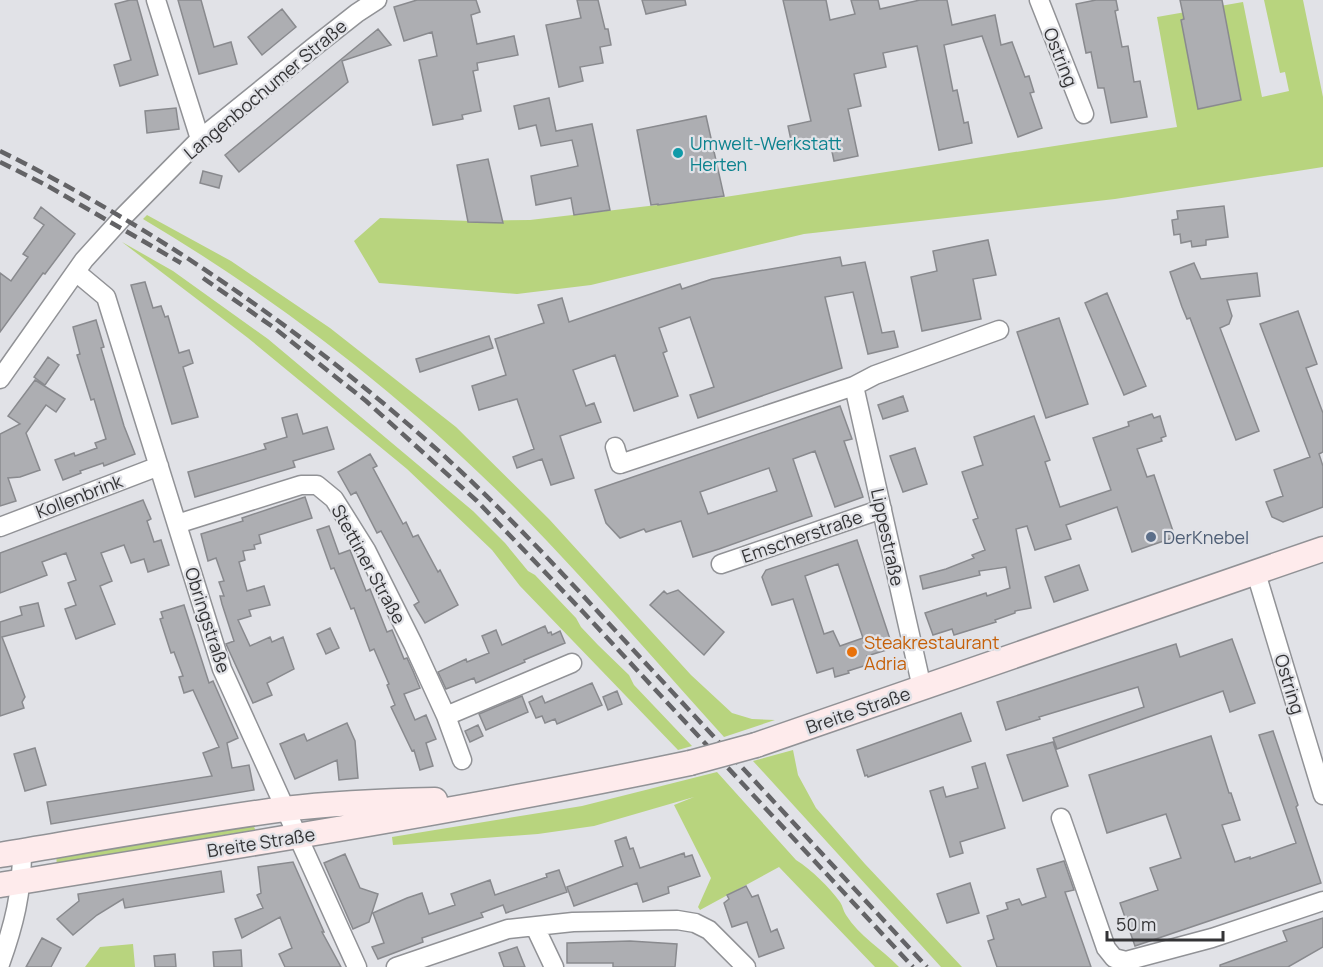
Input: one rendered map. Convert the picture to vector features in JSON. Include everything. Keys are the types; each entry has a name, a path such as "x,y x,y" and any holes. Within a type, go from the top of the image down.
{"street":[{"path":"156,0 200,139"},
{"name":"Langenbochumer Straße","path":"0,379 84,260 116,224 200,139 323,39 377,0"},
{"name":"Ostring","path":"1038,0 1084,114"},
{"name":"Obringstraße","path":"76,272 106,297 222,669 357,967"},
{"path":"615,447 620,464 854,386 875,375 999,330"},
{"name":"Lippestraße","path":"854,386 922,688"},
{"name":"Kollenbrink","path":"0,527 159,466"},
{"name":"Stettiner Straße","path":"177,524 301,485 317,485 334,499 366,550 408,633 446,716 462,760"},
{"name":"Emscherstraße","path":"722,564 882,509"},
{"name":"Breite Straße","path":"11,883 577,787 690,763 756,745 1323,549"},
{"name":"Ostring","path":"1256,573 1323,795"},
{"path":"446,716 572,663"},
{"name":"Breite Straße","path":"11,853 286,809 521,796"},
{"path":"1061,818 1106,948 1114,958 1126,960 1212,938 1323,901"},
{"path":"0,964 12,930 11,853"},
{"path":"396,967 508,929 573,922 677,920 696,923 709,930 746,967"},
{"path":"536,927 554,967"}],"green space":[{"path":"1264,0 1303,0 1323,97 1323,167 1115,199 804,234 591,285 517,294 379,283 354,241 380,218 530,220 725,197 1177,127 1157,17 1243,2 1262,97 1289,91 1285,72 1280,73","holes":["1224,12 1241,100 1198,109 1181,20"]},
{"path":"147,215 231,261 330,328 456,427 549,519 691,675 732,713 752,719 775,720 724,737 570,565 502,495 455,451 407,408 305,326 198,253 143,219"},
{"path":"122,242 173,271 268,339 473,511 505,543 528,571 535,575 576,618 581,627 629,675 634,685 692,746 678,750 520,586 492,550 407,469 248,338"},
{"path":"793,750 798,775 816,808 962,967 941,967 753,761"},
{"path":"717,772 796,860 831,891 851,923 899,967 875,967 779,867 700,910 698,907 711,878 674,805 694,797 594,826 538,834 393,845 392,837 582,806"},
{"path":"251,819 258,837 57,870 56,850"},
{"path":"133,944 135,967 85,967 100,947"}],"building":[{"path":"137,0 158,75 120,86 114,65 131,60 115,4"},
{"path":"178,0 201,0 214,47 231,42 237,64 199,74"},
{"path":"417,0 476,0 480,12 471,15 477,44 514,36 518,55 477,63 478,70 473,71 481,111 462,115 463,119 433,125 419,60 437,56 432,32 404,41 394,7"},
{"path":"577,0 598,0 611,45 600,47 603,63 580,67 583,81 559,87 546,25 581,18"},
{"path":"642,0 685,0 686,5 646,14"},
{"path":"783,0 826,0 830,20 855,14 851,0 878,0 880,9 920,0 947,0 952,25 995,15 1001,45 1012,42 1025,77 1029,76 1034,92 1030,93 1042,128 1018,137 982,36 944,45 953,91 957,90 964,123 968,122 972,143 939,150 917,46 883,53 886,67 854,74 861,106 848,109 858,156 834,161 830,142 816,145 815,141 792,145 788,126 811,121"},
{"path":"1096,0 1116,0 1118,10 1115,11 1122,47 1128,46 1134,82 1140,81 1147,117 1111,123 1104,88 1098,88 1091,52 1086,53 1076,4"},
{"path":"1180,0 1222,0 1241,100 1198,109 1181,20 1184,19"},
{"path":"282,9 296,27 262,55 248,37"},
{"path":"378,29 391,45 342,61 348,82 239,172 225,155"},
{"path":"549,98 556,131 592,124 610,210 574,215 571,198 536,205 531,176 578,166 572,140 541,146 536,125 519,129 514,106"},
{"path":"176,108 179,129 147,133 145,111"},
{"name":"Umwelt-Werkstatt Herten","path":"706,116 724,196 651,205 637,130"},
{"path":"488,159 503,223 468,222 457,165"},
{"path":"203,171 222,176 219,188 200,183"},
{"path":"1224,206 1228,237 1206,240 1206,245 1192,247 1191,241 1181,243 1180,234 1174,235 1172,220 1178,219 1177,211"},
{"path":"41,207 75,234 0,332 0,273 11,281 28,257 23,254 44,225 34,218"},
{"path":"988,240 996,275 973,279 981,319 922,331 911,277 937,271 933,251"},
{"path":"840,257 842,266 865,262 882,333 894,331 898,347 868,354 853,292 825,297 842,368 698,418 690,395 714,387 690,317 659,328 667,351 663,353 678,396 634,411 615,355 573,370 586,406 594,403 601,422 560,436 574,478 551,485 542,459 517,468 513,457 534,449 517,399 479,410 472,386 506,375 495,339 544,323 538,305 562,298 569,322 680,284 682,289 712,279"},
{"path":"1194,263 1201,279 1257,273 1260,296 1227,300 1232,316 1229,324 1220,328 1259,431 1236,440 1170,272"},
{"path":"145,282 153,308 161,306 165,317 168,316 179,353 189,350 193,363 183,367 198,417 172,424 131,285"},
{"path":"1107,293 1146,386 1124,395 1085,303"},
{"path":"1298,311 1317,364 1306,368 1323,413 1323,452 1319,454 1323,466 1323,507 1283,522 1272,517 1266,502 1283,496 1274,470 1310,457 1260,324"},
{"path":"1059,318 1088,404 1046,418 1017,332"},
{"path":"96,320 104,347 101,348 124,426 135,454 104,466 103,463 80,471 81,473 63,480 55,460 97,448 95,443 106,439 77,355 80,354 73,327"},
{"path":"489,336 493,348 420,372 416,359"},
{"path":"48,357 59,365 45,385 34,377"},
{"path":"35,380 65,399 56,412 46,405 26,433 40,470 20,477 8,478 16,501 0,506 0,434 20,424 8,416"},
{"path":"903,396 908,411 883,419 878,405"},
{"path":"840,406 852,439 844,441 863,497 835,507 815,451 793,459 812,516 693,557 681,521 646,532 644,529 620,538 606,523 595,490","holes":["769,468 777,491 708,514 700,492"]},
{"path":"297,414 303,434 327,427 334,449 293,461 295,467 195,497 188,472 266,449 264,444 287,437 282,418"},
{"path":"1152,414 1154,418 1160,416 1166,436 1161,438 1162,441 1137,449 1147,477 1154,475 1175,537 1132,552 1117,507 1066,525 1071,539 1035,550 1027,526 1016,529 1031,608 1015,611 1015,613 995,620 996,622 954,635 952,629 933,635 925,613 986,593 987,596 1010,588 1006,567 979,571 980,575 923,589 920,576 974,558 972,555 985,550 973,520 978,518 962,472 983,465 974,437 1034,416 1050,460 1045,462 1060,507 1111,490 1093,438 1129,426 1128,422"},
{"path":"915,448 927,484 903,492 890,456"},
{"path":"370,454 377,466 373,468 403,524 406,522 413,537 418,535 458,605 425,623 414,605 419,602 381,531 377,533 356,492 351,495 338,472"},
{"path":"305,497 312,518 259,535 261,543 254,545 255,549 243,551 245,560 239,562 247,591 264,586 270,605 249,610 251,616 238,620 250,646 270,637 272,642 283,637 294,669 267,683 272,695 253,703 226,644 234,641 220,596 224,596 219,582 224,581 216,558 208,561 201,534 243,521 242,518"},
{"path":"143,500 151,519 147,521 154,542 161,540 169,565 148,572 144,559 131,563 124,545 101,553 112,581 100,586 115,624 76,639 65,609 76,605 68,583 76,580 66,553 42,562 47,575 0,593 0,553"},
{"path":"329,526 339,554 350,550 366,591 370,589 387,632 392,630 404,659 407,658 413,671 420,688 404,694 415,720 426,715 436,739 426,743 433,766 420,770 414,750 412,751 391,707 395,705 387,685 389,684 374,649 370,651 354,608 351,609 334,568 331,569 317,530"},
{"path":"857,540 893,648 867,656 870,664 848,671 849,673 835,677 833,668 817,673 793,599 772,605 762,577 766,570","holes":["838,564 863,638 840,646 833,631 824,634 805,576"]},
{"path":"1079,565 1088,590 1054,602 1045,577"},
{"path":"678,590 724,632 704,655 650,605 664,591 667,594"},
{"path":"38,603 44,626 2,637 25,697 22,702 24,708 0,716 0,622 22,615 20,607"},
{"path":"184,605 209,683 213,681 238,738 227,743 232,768 249,765 254,790 51,824 47,802 212,776 203,753 219,747 193,690 184,693 179,677 183,676 174,652 171,653 160,619 163,618 161,612"},
{"path":"545,626 548,633 551,632 552,635 560,631 565,643 476,683 474,678 446,689 438,672 466,659 467,662 489,653 482,636 496,630 502,645"},
{"path":"330,628 339,648 326,654 317,634"},
{"path":"1232,639 1255,703 1230,712 1223,691 1057,749 1053,738 1144,707 1138,687 1039,717 1040,719 1006,730 997,702 1176,644 1180,657"},
{"path":"592,683 602,705 557,724 555,719 545,723 542,716 536,718 529,702 542,696 545,703"},
{"path":"617,691 622,704 608,710 603,697"},
{"path":"522,696 528,712 486,730 479,714"},
{"path":"961,713 971,741 868,777 865,776 857,750"},
{"path":"347,723 355,741 358,778 339,780 337,760 295,779 280,744 304,734 307,741"},
{"path":"478,725 483,736 470,742 465,731"},
{"path":"1273,731 1321,883 1135,946 1120,903 1158,890 1150,868 1181,858 1166,814 1107,833 1089,775 1211,736 1240,820 1222,825 1235,862 1250,857 1250,859 1296,843 1259,735"},
{"path":"1053,742 1068,786 1023,801 1007,755"},
{"path":"35,748 46,785 25,791 14,754"},
{"path":"985,763 1005,828 960,842 963,853 950,857 930,791 943,787 946,797 978,788 972,767"},
{"path":"626,837 630,849 633,848 640,868 684,853 685,857 692,855 700,876 668,887 669,893 643,902 637,883 574,906 567,887 623,866 615,841"},
{"path":"345,854 360,888 378,894 369,922 353,929 324,863"},
{"path":"1064,861 1074,890 1065,892 1091,967 997,967 988,941 994,939 987,916 1008,909 1006,903 1019,899 1022,905 1046,897 1037,869"},
{"path":"293,862 324,932 322,932 341,967 285,967 279,954 292,948 280,917 242,938 235,919 263,908 257,895 261,893 258,867"},
{"path":"559,870 567,892 506,913 503,905 481,913 483,917 422,938 423,942 378,959 372,947 384,943 373,913 407,898 422,893 429,914 455,905 451,894 490,880 495,895 547,877 546,874"},
{"path":"221,871 224,892 125,908 123,899 97,915 73,935 57,919 79,901 78,894"},
{"path":"970,883 979,913 947,923 937,894"},
{"path":"746,886 752,897 758,895 771,932 777,929 784,948 759,957 747,922 732,927 724,903 729,899 727,895"},
{"path":"1323,918 1323,947 1288,967 1220,967 1220,965 1287,941 1283,931"},
{"path":"42,938 61,948 51,967 26,967"},
{"path":"630,941 677,944 675,967 613,967 613,963 567,963 567,943"},
{"path":"517,947 525,967 504,967 499,953"},
{"path":"241,950 242,967 214,967 213,952"},
{"path":"175,954 176,967 155,967 154,956"}],"railway":[{"path":"0,151 118,215 231,288 286,326 339,367 442,454 549,559 927,967"},
{"path":"0,162 46,185 181,263"},
{"path":"203,278 273,327 366,401 477,501 913,967"}],"place":[{"name":"Umwelt-Werkstatt Herten","path":"678,153"},
{"name":"DerKnebel","path":"1151,537"},
{"name":"Steakrestaurant Adria","path":"852,652"}]}
